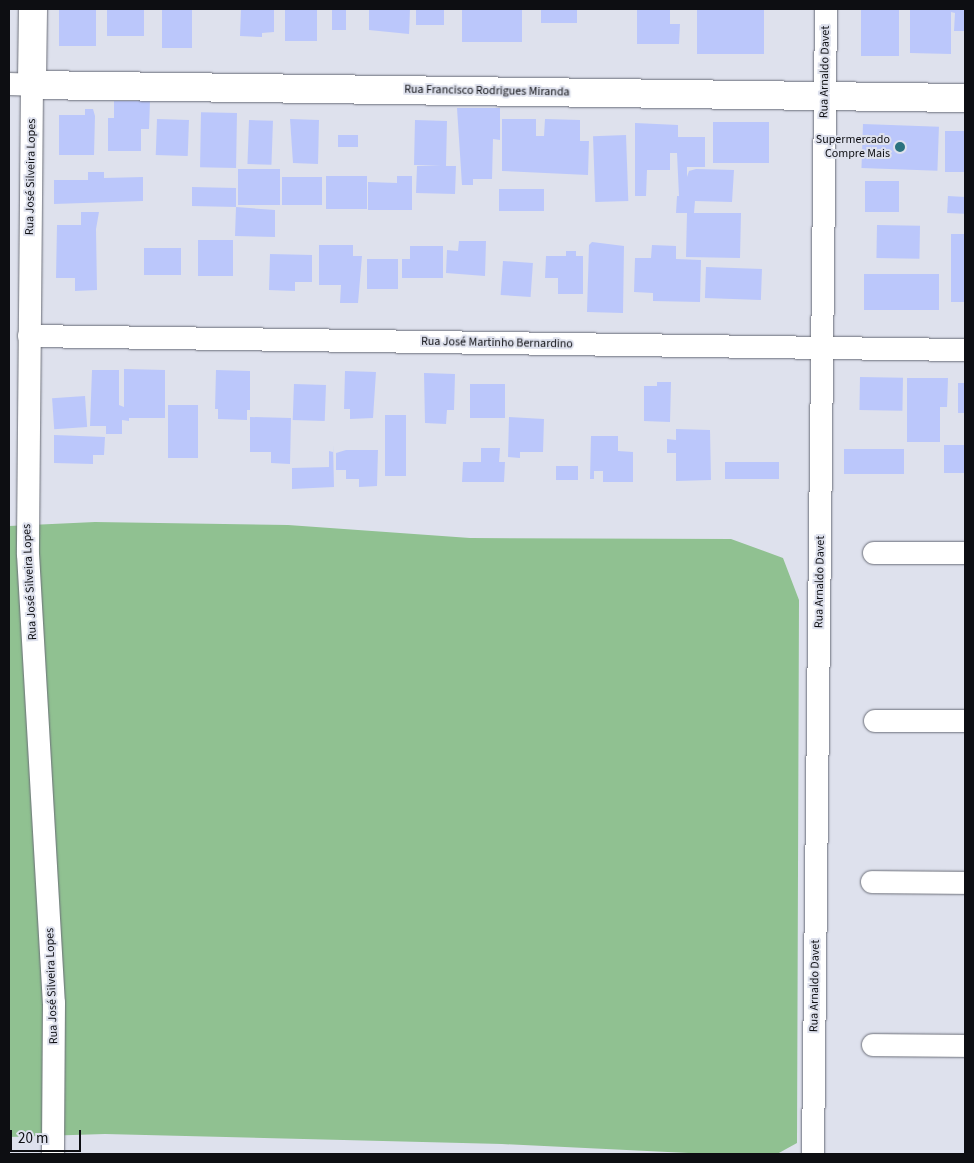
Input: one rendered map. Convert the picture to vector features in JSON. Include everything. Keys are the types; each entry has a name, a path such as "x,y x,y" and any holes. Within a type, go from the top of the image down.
{"street":[{"name":"Rua José Silveira Lopes","path":"33,9 20,84 29,336 28,554 54,1003 53,1154"},
{"name":"Rua Arnaldo Davet","path":"813,1154 826,9"},
{"name":"Rua Francisco Rodrigues Miranda","path":"20,84 965,98"},
{"name":"Rua José Martinho Bernardino","path":"29,336 965,350"},
{"path":"874,553 965,553"},
{"path":"875,721 965,722"},
{"path":"872,882 965,883"},
{"path":"873,1045 965,1046"}],"green space":[{"path":"95,522 288,525 470,538 731,539 783,558 799,600 797,1143 777,1154 709,1154 502,1144 105,1134 9,1137 9,526"}],"building":[{"path":"59,9 96,9 96,46 59,46"},
{"path":"107,9 144,9 144,36 107,36"},
{"path":"162,9 192,9 192,48 162,48"},
{"path":"241,9 274,9 274,32 262,33 262,37 240,36"},
{"path":"285,9 317,9 317,41 285,41"},
{"path":"332,9 346,9 346,30 332,30"},
{"path":"369,9 410,9 409,34 369,30"},
{"path":"416,9 444,9 444,25 416,25"},
{"path":"462,9 522,9 522,42 462,42"},
{"path":"541,9 577,9 577,23 541,23"},
{"path":"637,9 670,9 670,24 680,24 679,44 637,44"},
{"path":"697,9 764,9 764,54 697,54"},
{"path":"861,9 899,9 899,56 861,56"},
{"path":"910,9 965,9 965,31 954,31 955,13 951,12 951,54 910,53"},
{"path":"114,101 150,101 149,129 141,129 141,151 108,151 108,118 114,118"},
{"path":"457,108 500,108 500,140 493,139 492,179 473,179 473,185 462,185"},
{"path":"85,109 93,109 95,116 94,155 59,155 59,115 85,115"},
{"path":"201,112 237,113 236,168 200,167"},
{"path":"157,119 189,120 188,156 156,155"},
{"path":"290,119 319,120 318,164 293,163"},
{"path":"502,119 536,119 536,136 544,136 545,119 580,120 580,141 589,141 588,175 502,171"},
{"path":"249,120 273,121 271,165 247,164"},
{"path":"415,120 447,121 446,166 456,166 455,194 416,193 417,166 441,165 414,165"},
{"path":"713,122 769,122 769,163 713,163"},
{"path":"635,123 678,125 678,137 705,137 705,167 687,167 687,177 689,171 696,169 734,170 732,202 695,201 694,213 741,213 740,258 686,257 687,213 676,213 677,196 679,196 677,153 670,153 670,170 647,170 646,196 635,196"},
{"name":"Supermercado Compre Mais","path":"863,124 939,127 937,171 861,168"},
{"path":"945,131 965,131 965,172 945,172"},
{"path":"338,135 358,135 358,147 338,147"},
{"path":"626,135 628,201 595,202 593,136"},
{"path":"238,169 280,169 280,205 238,205"},
{"path":"88,172 104,172 104,178 143,177 143,201 54,204 54,180 88,180"},
{"path":"326,176 367,176 367,209 326,209"},
{"path":"397,176 412,176 412,210 368,210 368,182 397,183"},
{"path":"282,177 322,177 322,205 282,205"},
{"path":"865,181 899,181 899,212 865,212"},
{"path":"192,187 236,188 236,207 192,206"},
{"path":"499,189 544,189 544,211 499,211"},
{"path":"948,196 965,197 964,214 947,213"},
{"path":"236,207 275,210 275,237 235,236"},
{"path":"81,212 99,212 96,229 97,290 75,291 75,278 56,278 57,225 81,225"},
{"path":"877,225 920,226 919,259 876,258"},
{"path":"951,234 965,234 965,302 951,302"},
{"path":"198,240 233,240 233,276 198,276"},
{"path":"459,241 486,241 485,276 446,273 447,250 458,251"},
{"path":"592,242 624,246 623,313 587,312 589,245"},
{"path":"319,245 353,245 353,256 362,256 358,303 340,303 341,285 319,285"},
{"path":"652,245 676,246 676,259 701,260 700,302 653,301 653,293 634,292 635,258 651,258"},
{"path":"410,246 443,246 443,278 402,278 402,259 410,259"},
{"path":"144,248 181,248 181,275 144,275"},
{"path":"566,251 576,251 576,256 583,256 583,294 558,294 558,278 545,278 546,256 566,256"},
{"path":"270,254 312,255 312,282 295,282 295,291 269,290"},
{"path":"367,259 398,259 398,289 367,289"},
{"path":"503,261 533,263 531,297 501,295"},
{"path":"706,267 762,269 761,300 705,298"},
{"path":"864,274 939,274 939,310 864,310"},
{"path":"124,369 165,370 165,418 129,418 129,421 122,420 122,434 106,434 106,426 90,426 92,370 119,370 119,405 124,407"},
{"path":"216,370 250,371 250,410 247,410 247,420 218,419 218,409 215,409"},
{"path":"345,371 376,372 373,418 350,419 350,409 344,409"},
{"path":"424,373 455,374 454,410 447,410 446,424 425,423"},
{"path":"860,377 903,378 902,411 859,410"},
{"path":"907,378 948,378 947,407 940,407 940,442 907,442"},
{"path":"657,382 671,382 670,422 644,421 644,386 657,386"},
{"path":"958,383 965,383 965,413 958,413"},
{"path":"294,384 326,385 325,421 293,420"},
{"path":"470,384 505,384 505,418 470,418"},
{"path":"85,396 87,427 54,429 52,398"},
{"path":"168,405 198,405 198,458 168,458"},
{"path":"385,415 406,415 406,476 385,476"},
{"path":"250,417 291,418 290,464 271,463 271,452 250,452"},
{"path":"509,417 544,419 543,452 520,452 520,458 508,457"},
{"path":"676,429 710,430 711,480 676,481 676,453 667,453 667,439 676,440"},
{"path":"54,435 105,437 104,455 93,455 93,464 54,463"},
{"path":"591,436 618,436 618,451 633,452 633,482 603,482 603,471 594,471 594,479 590,479"},
{"path":"333,444 334,487 292,489 292,468 329,467 329,451 333,452"},
{"path":"944,445 965,445 965,473 944,473"},
{"path":"481,448 500,448 499,462 505,462 504,482 462,482 463,462 481,462"},
{"path":"844,449 904,449 904,474 844,474"},
{"path":"346,450 378,450 377,486 359,487 359,479 346,479 346,470 336,470 336,453"},
{"path":"725,462 779,462 779,479 725,479"},
{"path":"556,466 578,466 578,480 556,480"}],"place":[{"name":"Supermercado Compre Mais","path":"900,147"}]}
